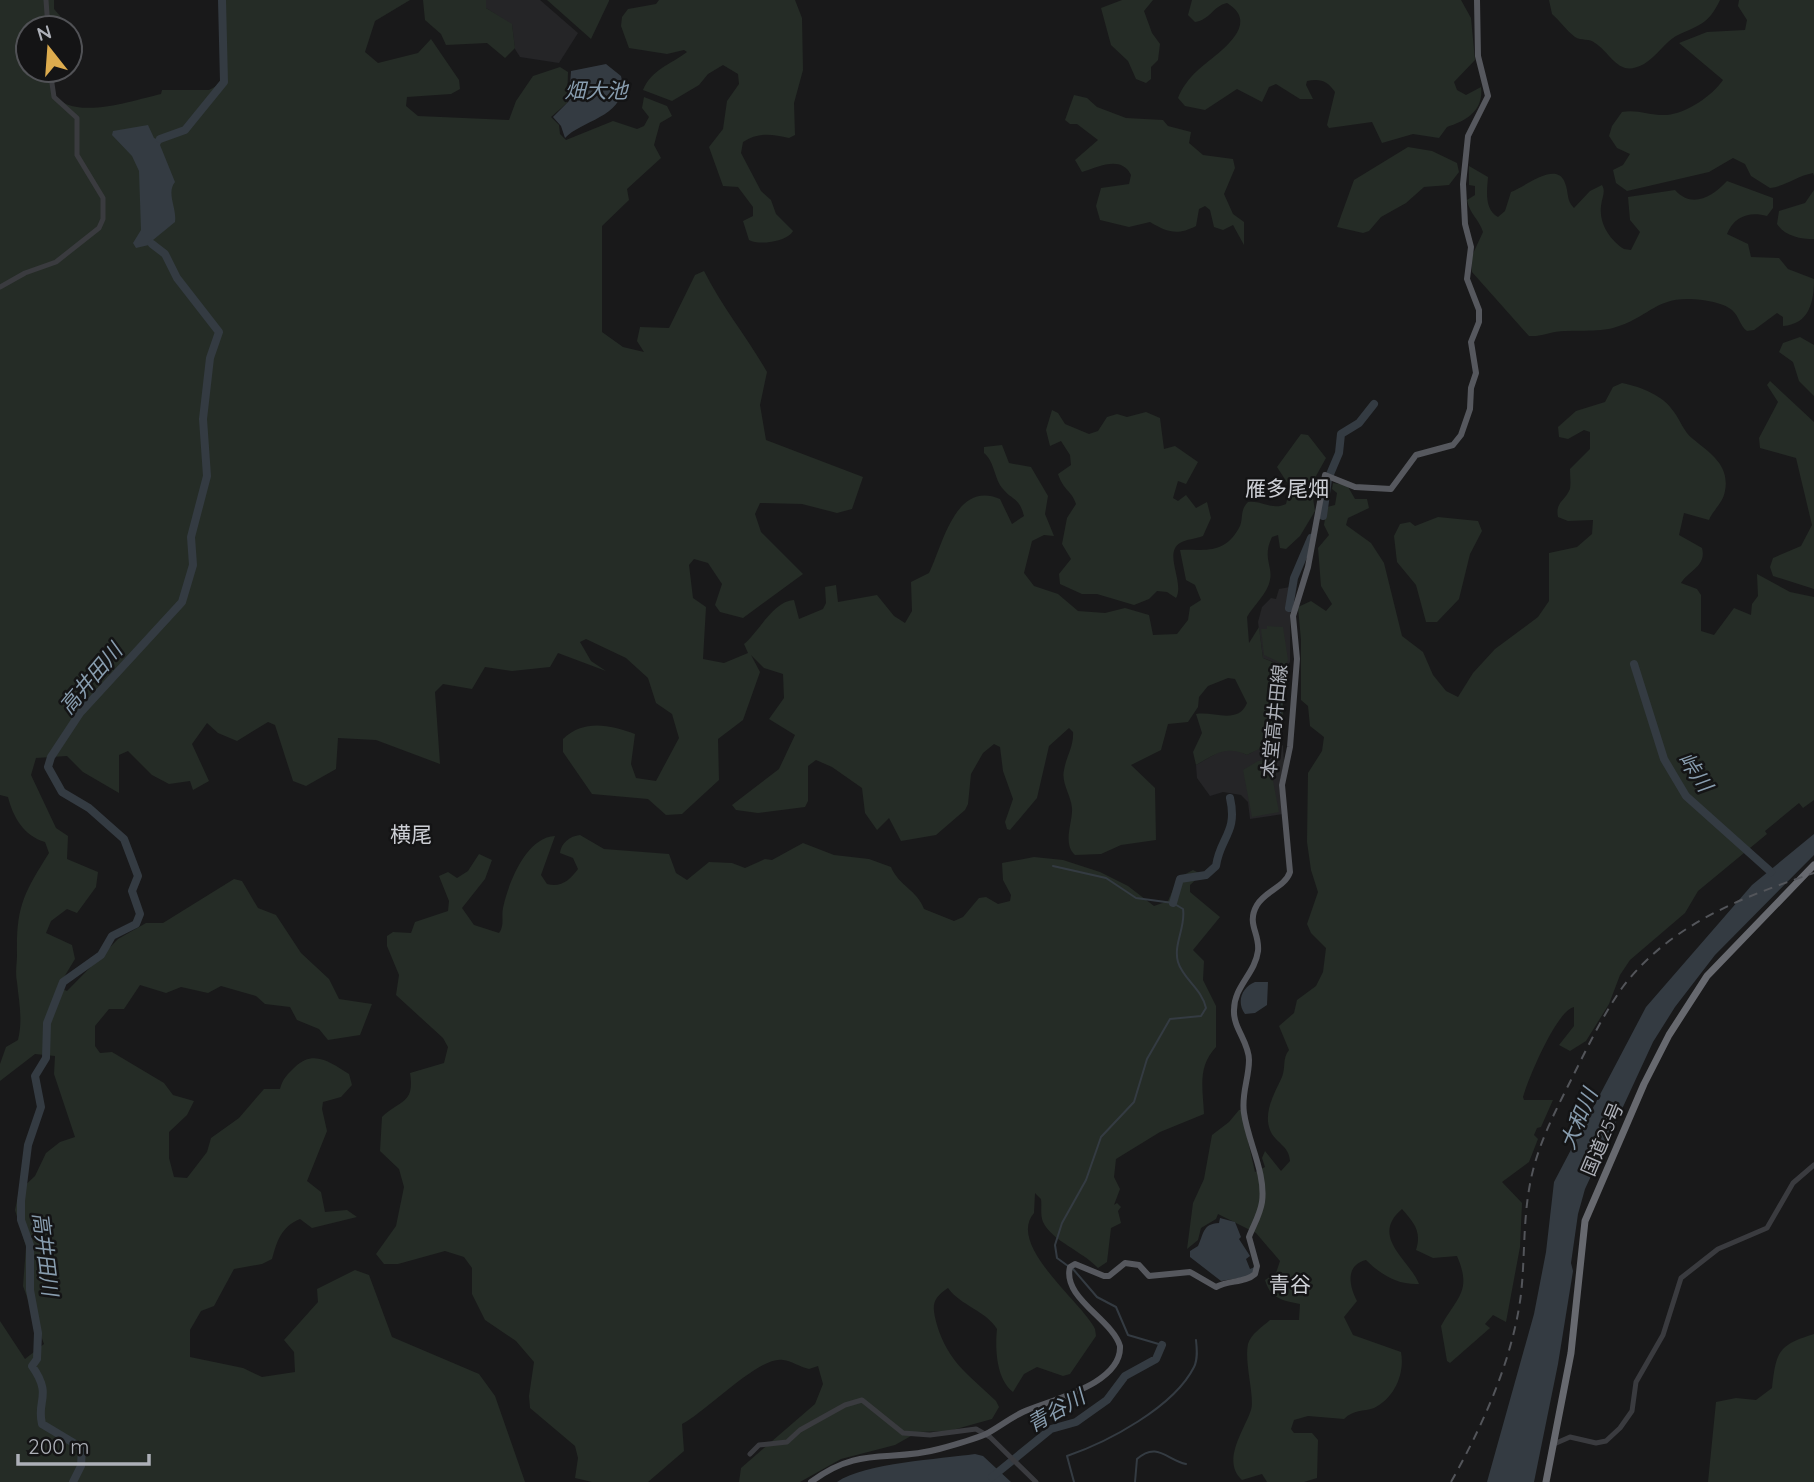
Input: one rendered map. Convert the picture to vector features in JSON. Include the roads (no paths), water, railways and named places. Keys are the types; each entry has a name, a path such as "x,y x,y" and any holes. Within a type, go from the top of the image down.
{"highway":[{"name":"国道25号","path":"1546,1482 1571,1353 1585,1221 1644,1084 1669,1035 1707,976 1814,865"}],"main road":[{"name":"本堂高井田線","path":"811,1482 843,1463 868,1456 937,1450 988,1435 1027,1410 1082,1390 1117,1361 1121,1353 1118,1338 1074,1288 1068,1273 1070,1267 1080,1264 1099,1275 1110,1276 1120,1265 1133,1263 1149,1276 1190,1272 1216,1287 1229,1280 1245,1281 1257,1270 1249,1237 1259,1214 1262,1188 1244,1114 1242,1094 1249,1061 1246,1046 1234,1019 1233,1008 1236,993 1257,957 1258,943 1251,928 1253,914 1265,895 1284,882 1290,872 1282,785 1290,747 1296,673 1293,616 1308,567 1323,478 1331,475 1355,486 1391,489 1416,455 1453,445 1466,422 1476,373 1471,342 1478,327 1479,310 1467,284 1471,247 1465,224 1463,184 1468,136 1488,96 1478,56 1477,0"}],"street":[{"path":"0,287 25,272 56,262 99,228 106,213 102,194 77,155 77,118 54,97 52,84"},
{"path":"1554,1444 1570,1437 1596,1443 1606,1441 1620,1429 1632,1411 1636,1382 1662,1335 1681,1278 1718,1249 1767,1228 1793,1184 1814,1165"},
{"path":"750,1454 759,1445 787,1442 800,1430 857,1400 867,1402 903,1433 930,1436 976,1429 988,1435 1036,1482"}],"water":[{"name":"畑大池","path":"606,64 621,76 619,100 604,115 565,138 561,126 553,117 569,101 571,71"},
{"path":"148,125 154,138 162,141 160,145 175,182 171,191 175,222 153,240 153,244 136,248 133,243 141,230 139,171 132,156 112,135 113,131"},
{"path":"1814,834 1814,855 1715,955 1675,1007 1653,1042 1585,1189 1578,1214 1571,1263 1573,1271 1558,1364 1534,1482 1487,1482 1534,1314 1546,1252 1554,1182 1646,1007 1752,885"},
{"path":"1268,982 1267,1005 1255,1013 1245,1014 1241,1005 1242,995 1250,984"},
{"path":"1220,1218 1235,1222 1241,1237 1239,1239 1250,1256 1246,1259 1250,1269 1255,1267 1251,1276 1221,1281 1190,1257 1190,1251 1198,1246 1206,1228 1219,1223"},
{"path":"975,1454 983,1456 1011,1482 837,1482 865,1470 884,1466"}],"waterway":[{"name":"高井田川","path":"160,139 185,130 224,82 222,0"},
{"name":"高井田川","path":"73,1482 81,1466 82,1448 42,1424 42,1384 32,1366 37,1359 38,1333 30,1290 30,1245 21,1220 21,1201 28,1145 41,1107 35,1076 46,1058 47,1023 63,982 101,955 112,936 136,924 140,914 132,891 138,876 124,839 89,808 62,792 48,767 51,757 80,713 182,602 193,565 191,537 207,476 203,419 210,358 219,332 177,278 165,254 152,244"},
{"name":"青谷川","path":"1323,516 1328,479 1339,453 1341,434 1359,423 1374,404"},
{"name":"青谷川","path":"1289,608 1294,578 1311,538"},
{"name":"峠川","path":"1634,664 1664,759 1686,796 1771,872"},
{"name":"青谷川","path":"1277,732 1278,668"},
{"name":"青谷川","path":"1173,903 1180,879 1206,875 1216,866 1232,819 1230,798"},
{"path":"1053,866 1106,878 1136,898 1173,903 1183,909 1177,949 1178,962 1201,995 1206,1008 1201,1016 1170,1019 1147,1059 1134,1102 1101,1137 1086,1180 1062,1223 1055,1245 1057,1258 1068,1266"},
{"path":"1073,1269 1097,1297 1116,1307 1128,1335 1162,1345"},
{"path":"1074,1482 1067,1456 1120,1432 1171,1396 1194,1367 1197,1357 1196,1340"},
{"name":"青谷川","path":"992,1477 1051,1429 1076,1422 1107,1400 1125,1376 1156,1359 1162,1345"},
{"path":"1135,1482 1137,1459 1144,1454 1162,1453 1186,1464"}],"railway":[{"path":"1451,1482 1485,1415 1511,1343 1521,1294 1528,1198 1537,1155 1560,1102 1608,1009 1641,966 1684,930 1734,903 1814,873"}],"district":[{"name":"雁多尾畑","path":"1287,489"},
{"name":"横尾","path":"411,835"},
{"name":"青谷","path":"1290,1285"}],"water label":[{"name":"大和川","path":"1579,1119"}]}
